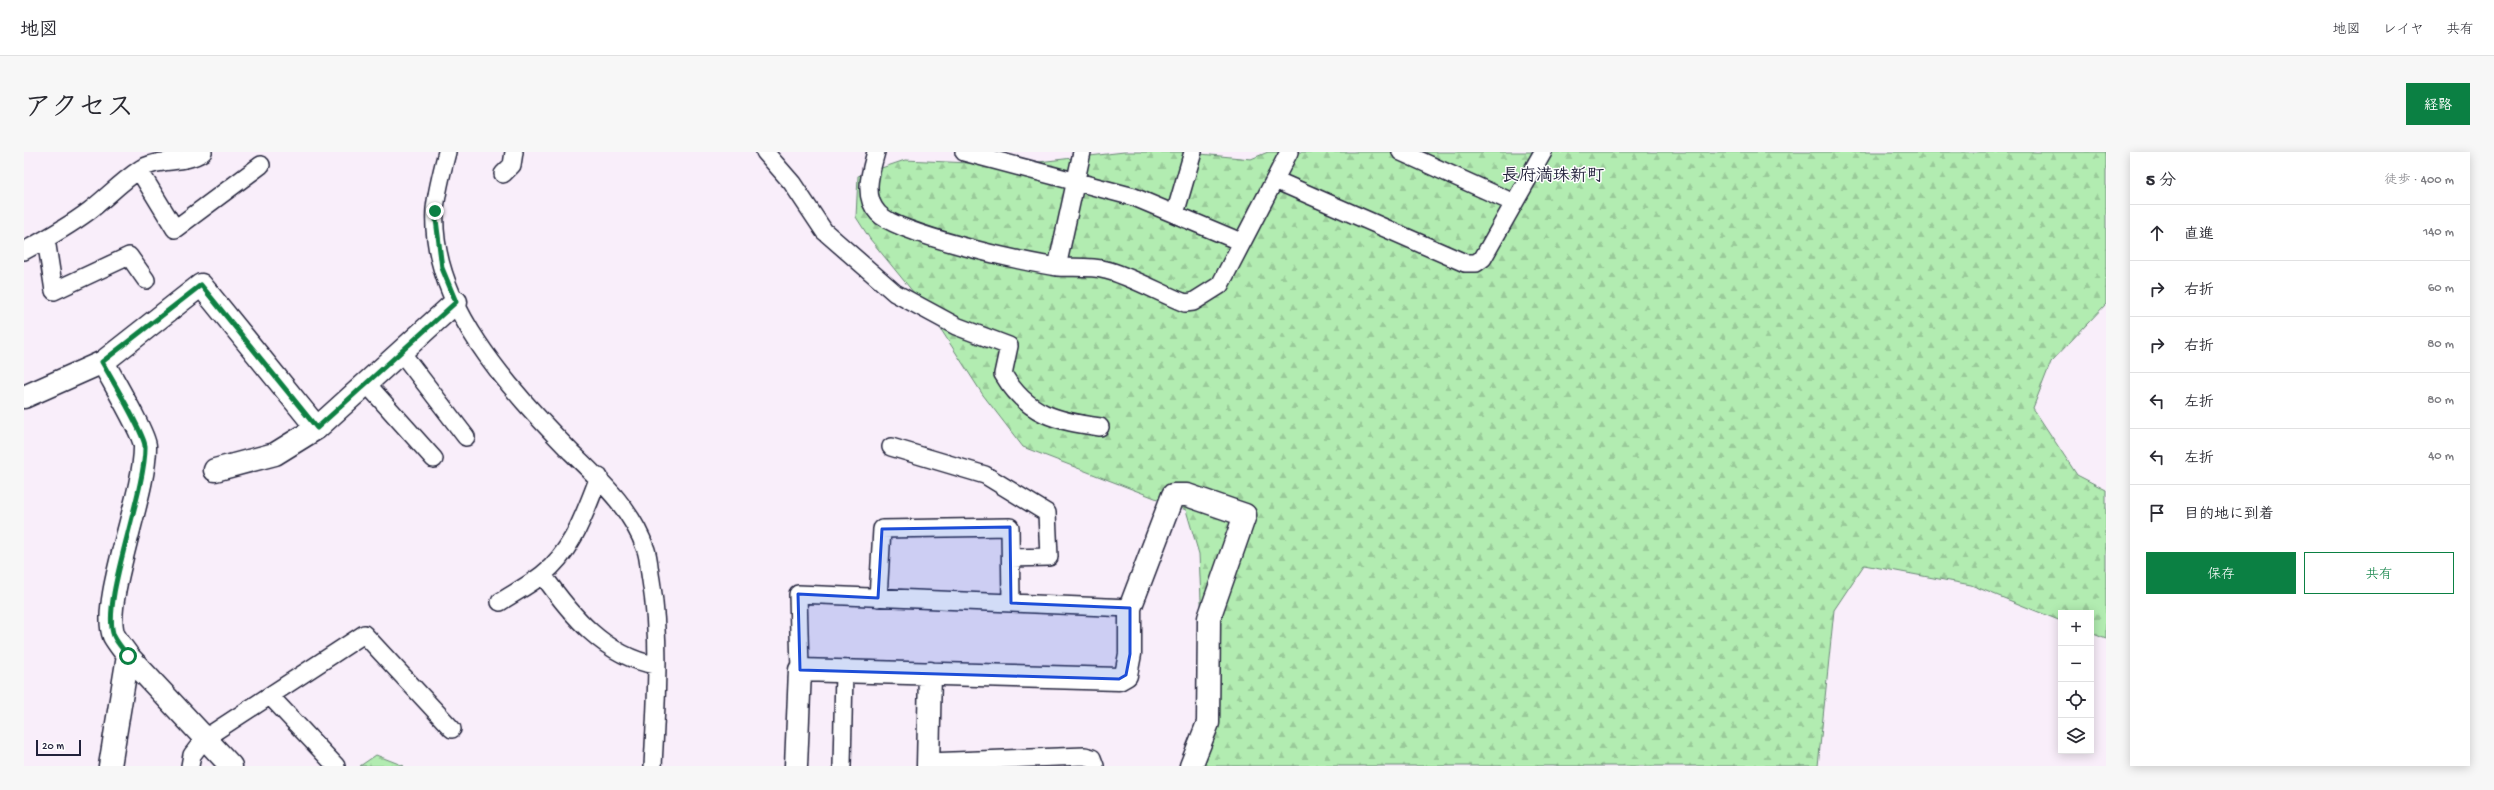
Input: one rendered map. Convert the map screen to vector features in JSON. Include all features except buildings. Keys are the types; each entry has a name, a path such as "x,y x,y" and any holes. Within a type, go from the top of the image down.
{"street":[{"path":"24,251 46,239 88,211 155,157 179,160 197,156 203,152"},
{"path":"447,152 438,187 436,223 442,268 456,302 478,344 510,386 572,452 599,477 619,501 646,550 655,604 653,766"},
{"path":"503,174 512,165 514,152"},
{"path":"765,152 792,183 824,231 895,293 956,326 1009,346 1003,374 1009,385 1031,405 1049,418 1100,427"},
{"path":"876,152 868,188 877,212 886,219 929,236 978,250 1057,266 1106,270 1185,303 1193,302 1220,285 1289,152"},
{"path":"964,152 1128,195 1241,242"},
{"path":"1057,266 1082,152"},
{"path":"1175,214 1193,152"},
{"path":"1401,152 1514,203"},
{"path":"1275,180 1465,263 1476,263 1483,258 1543,152"},
{"path":"139,170 175,229 261,165"},
{"path":"46,239 54,291 129,256 146,280"},
{"path":"24,397 102,362 201,285 317,428"},
{"path":"215,470 275,454 317,428 456,302"},
{"path":"401,352 466,437"},
{"path":"102,362 145,444 142,483 116,586 112,621 114,636 128,656 230,766"},
{"path":"366,383 434,459"},
{"path":"891,447 985,475 1047,513 1048,557 1011,558"},
{"path":"500,602 543,575 567,548 579,525 599,477"},
{"path":"800,670 1119,679 1126,675 1128,670 1130,608 1173,494 1187,495 1245,515 1209,618 1208,723 1191,766"},
{"path":"878,598 882,529 1010,527 1011,603"},
{"path":"543,575 566,607 586,627 614,650 633,660 655,665"},
{"path":"796,766 800,670 798,594 1130,608"},
{"path":"190,766 192,755 205,738 271,697 364,634 452,729"},
{"path":"110,766 128,656"},
{"path":"842,766 844,671"},
{"path":"930,673 928,764 1015,762 1085,756 1092,758 1096,766"},
{"path":"271,697 336,766"}],"highlighted area":[{"path":"1010,527 1011,603 1130,608 1130,654 1126,675 1119,679 800,670 798,594 878,598 882,529"}],"green space":[{"path":"1124,152 1180,152 1251,159 1268,152 2106,152 2106,304 2051,362 2033,408 2077,475 2106,490 2106,639 2094,634 2094,610 2058,610 2058,620 1971,585 1864,565 1834,610 1818,766 1196,766 1203,647 1199,554 1186,510 1023,447 983,395 931,314 870,239 856,217 858,176 905,160 1013,165"},
{"path":"376,755 404,766 360,766"}],"district":[{"name":"長府満珠新町","path":"1553,174"}],"route":[{"path":"128,656 114,636 112,621 116,586 142,483 145,444 102,362 201,285 317,428 456,302 448,286 442,268 438,248 435,211"}]}
